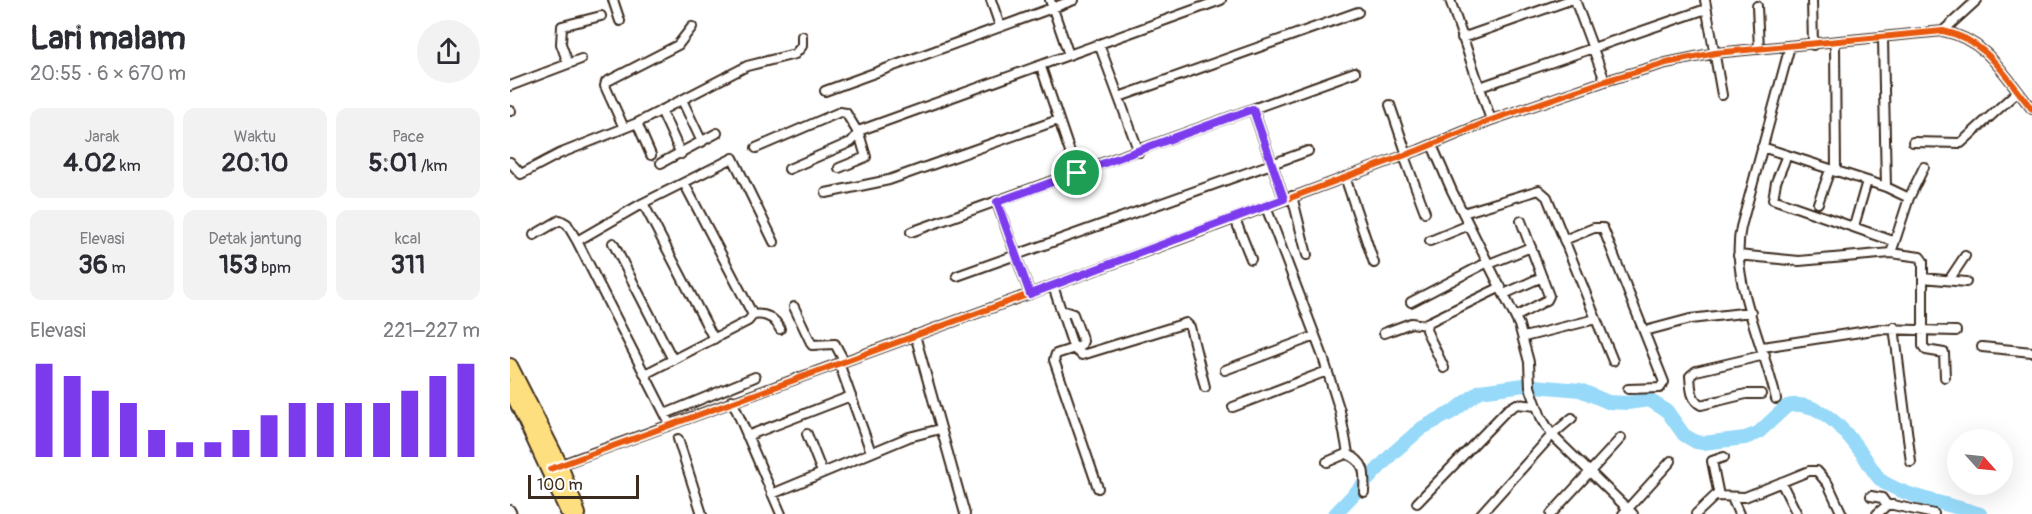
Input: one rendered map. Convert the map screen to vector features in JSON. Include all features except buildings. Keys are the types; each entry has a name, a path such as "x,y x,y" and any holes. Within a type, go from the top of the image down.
{"highway":[{"path":"510,366 578,514"},
{"path":"510,387 555,466 569,514"}],"street":[{"path":"613,0 620,21"},
{"path":"991,0 1000,26"},
{"path":"825,91 1000,26 1051,4 1074,0"},
{"path":"857,130 1041,67 1221,0"},
{"path":"1450,0 1491,120"},
{"path":"1462,38 1570,0"},
{"path":"1575,0 1605,81"},
{"path":"1704,0 1722,95"},
{"path":"1812,0 1813,45"},
{"path":"1943,31 1977,0"},
{"path":"1051,4 1069,55"},
{"path":"1757,6 1759,49"},
{"path":"1480,87 1706,9"},
{"path":"1119,97 1358,12"},
{"path":"568,63 561,44 562,26 601,16"},
{"path":"624,128 605,87 606,82 678,45 692,27"},
{"path":"555,466 1235,219 1432,145 1491,120 1605,81 1715,53 1943,31 1962,35 1987,51 2032,109"},
{"path":"510,162 520,174 559,154 637,123 747,66 795,54 802,46 802,36"},
{"path":"1883,38 1886,187"},
{"path":"1818,203 1833,171 1835,43"},
{"path":"1099,44 1139,152"},
{"path":"1776,399 1751,312 1738,255 1739,233 1790,46"},
{"path":"510,86 581,59"},
{"path":"1041,67 1077,173"},
{"path":"911,232 1139,152 1355,72"},
{"path":"1913,142 1961,143 2018,91"},
{"path":"682,100 702,142"},
{"path":"1390,105 1425,212"},
{"path":"1253,109 1271,164 1288,198 1306,255"},
{"path":"661,110 681,154"},
{"path":"756,148 840,112 846,113 857,130 866,157 839,168"},
{"path":"826,193 889,180 1058,120"},
{"path":"637,123 651,155"},
{"path":"789,168 851,142 858,134 857,130"},
{"path":"660,163 681,154 717,133"},
{"path":"1432,145 1524,337 1529,362 1529,382 1535,404 1552,435 1628,512 1671,461"},
{"path":"1762,147 1886,187 1909,198"},
{"path":"957,276 1308,151"},
{"path":"1787,155 1776,182 1773,199 1893,241"},
{"path":"577,241 644,203 735,159 774,242"},
{"path":"1891,253 1893,241 1909,198 1924,167"},
{"path":"1345,177 1374,263"},
{"path":"1854,226 1867,181"},
{"path":"684,183 753,315"},
{"path":"1463,213 1540,190 1547,197 1613,361"},
{"path":"997,202 1030,294"},
{"path":"644,203 714,339"},
{"path":"1266,207 1327,371 1344,424 1347,454"},
{"path":"1235,219 1251,259"},
{"path":"534,235 560,220 567,224 670,424"},
{"path":"1515,316 1548,299 1549,292 1521,221"},
{"path":"1430,241 1469,225"},
{"path":"1564,240 1594,228 1603,228 1664,382 1660,388 1628,389"},
{"path":"613,243 673,360"},
{"path":"1411,302 1488,263 1531,247"},
{"path":"1738,255 1816,261 1891,253 1920,257 1923,261 1924,349 1944,353 1945,377"},
{"path":"1949,280 1965,256"},
{"path":"1383,333 1411,323 1426,325 1502,291 1542,277"},
{"path":"1923,278 1966,282"},
{"path":"1053,286 1060,309 1073,314 1083,341 1081,346 1056,354 1054,360 1098,488"},
{"path":"794,307 812,345 835,344 871,452"},
{"path":"1645,331 1690,319 1751,312"},
{"path":"753,315 770,317 777,321 780,329"},
{"path":"645,374 748,321 753,315"},
{"path":"1524,337 1596,320"},
{"path":"1074,349 1082,355 1186,323 1190,327 1205,387"},
{"path":"1426,325 1444,368"},
{"path":"1894,327 1911,462"},
{"path":"1761,394 1746,394 1701,405 1691,392 1690,376 1696,371 1764,351 1894,327 1956,331"},
{"path":"915,334 965,514"},
{"path":"1225,370 1315,336"},
{"path":"1982,347 2032,352"},
{"path":"1233,407 1327,371"},
{"path":"665,414 755,378"},
{"path":"747,436 851,396"},
{"path":"732,400 782,514"},
{"path":"1417,503 1508,410 1517,404 1535,404"},
{"path":"1481,514 1552,435 1572,418"},
{"path":"772,494 909,437 940,429"},
{"path":"807,434 822,472"},
{"path":"678,438 702,514"},
{"path":"1551,514 1621,438"},
{"path":"1327,462 1347,454"},
{"path":"1347,454 1358,460 1364,467 1364,492"},
{"path":"1719,496 1712,461 1724,457"},
{"path":"1696,514 1710,500 1719,496 1745,497 1809,471 1817,471 1828,484 1842,514"},
{"path":"1781,482 1797,514"},
{"path":"1871,496 1882,498 1883,510 1934,514"},
{"path":"1732,498 1739,514"}],"waterway":[{"path":"1335,514 1394,452 1422,428 1454,411 1480,391 1524,385 1580,390 1608,402 1627,403 1649,400 1667,411 1684,435 1703,443 1745,438 1758,433 1787,406 1809,407 1820,411 1839,426 1883,482 1917,497 1980,514"}],"cycle path":[{"path":"550,469 1183,238 1419,150 1491,120 1666,63 1715,53 1943,31 1972,42 1984,51 2032,109"}],"route":[{"path":"1253,109 1284,199 1030,294 997,202 1077,173 1253,109"}]}
